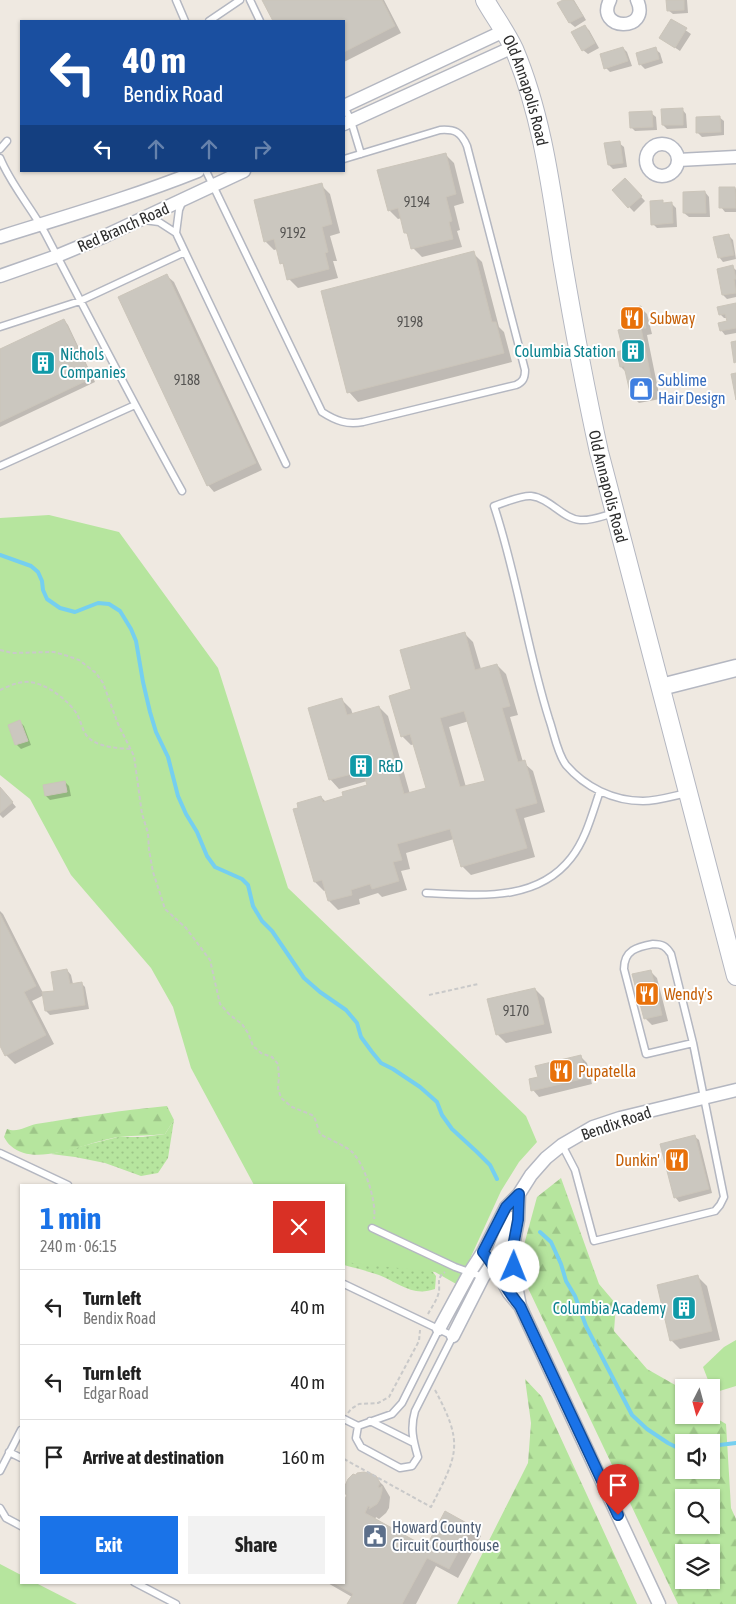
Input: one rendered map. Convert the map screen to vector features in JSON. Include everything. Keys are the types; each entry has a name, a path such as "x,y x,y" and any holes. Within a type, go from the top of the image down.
{"main road":[{"name":"Old Annapolis Road","path":"485,0 513,47 537,122 547,164 583,378 614,513 736,972"}],"street":[{"path":"610,0 607,9 611,19 624,25 630,24 638,17 640,7 637,0"},
{"path":"345,106 504,31"},
{"path":"347,123 513,47"},
{"path":"678,160 736,157"},
{"name":"Red Branch Road","path":"0,237 148,191 196,172"},
{"name":"Red Branch Road","path":"0,276 57,256 140,220 242,172"},
{"path":"661,687 736,668"},
{"name":"Bendix Road","path":"439,1329 483,1252 506,1207 519,1194 531,1175 546,1158 562,1145 593,1127 611,1121 736,1090"},
{"path":"519,1194 518,1220 512,1252 520,1306 659,1604"},
{"name":"Bendix Road","path":"453,1336 483,1277 493,1264 515,1211 519,1194"},
{"path":"483,1252 493,1264 508,1293 520,1306"}],"lane":[{"path":"176,0 186,20"},
{"path":"210,20 240,0"},
{"path":"250,0 260,20"},
{"path":"347,123 361,154"},
{"path":"206,172 322,412 333,419 353,424 522,382 525,370 464,138 457,132 440,130 345,159"},
{"path":"0,148 7,141"},
{"path":"0,158 3,174 40,224 134,405 182,491"},
{"path":"176,233 179,210 183,200"},
{"path":"140,220 159,222 176,233 286,464"},
{"path":"0,327 80,301 185,252"},
{"path":"0,466 134,405"},
{"path":"614,513 593,519 578,520 568,516 540,498 529,496 494,506 513,572 540,691 559,751 565,763 584,782 600,792 630,800 644,801 689,793"},
{"path":"426,893 507,894 528,889 548,880 559,872 572,857 584,836 600,792"},
{"path":"562,1145 575,1170 594,1241 715,1211 724,1197 693,1043 671,954 666,947 660,944 643,945 633,950 626,956 624,969 646,1054 693,1043"},
{"path":"0,1153 66,1184"},
{"path":"372,1228 455,1267 483,1277"},
{"path":"345,1284 453,1336 415,1411 411,1423 418,1457 412,1466 400,1468 361,1447 356,1438 358,1426"},
{"path":"358,1426 392,1414 402,1403 439,1329"},
{"path":"346,1416 358,1426"},
{"path":"370,1421 414,1443"},
{"path":"0,1471 20,1432"},
{"path":"10,1452 20,1457"},
{"path":"0,1508 6,1518 20,1525"},
{"path":"146,1585 176,1604"}],"path":[{"path":"0,650 12,653 54,652 79,660 96,673 104,683 137,771 138,793 148,833 153,872 165,909 186,928 210,960 220,1004 242,1024 253,1046 261,1053 272,1057 278,1064 278,1088 281,1098 292,1107 312,1115 316,1119 320,1134 350,1150 356,1157 374,1201 372,1228"},
{"path":"0,690 12,684 29,682 43,686 62,698 77,714 87,736 111,747 130,749"},
{"path":"430,995 478,984"},
{"path":"428,1314 439,1291 438,1281 440,1276 444,1273 452,1272"},
{"path":"346,1416 351,1409 359,1404 378,1403 389,1397 419,1341 420,1330"}],"green space":[{"path":"49,515 119,532 218,668 288,888 526,1116 537,1142 519,1162 501,1191 458,1285 435,1272 345,1262 345,1184 253,1184 191,1068 173,1007 151,968 71,875 30,799 0,775 0,518"},
{"path":"167,1106 174,1120 165,1134 119,1137 64,1151 34,1155 22,1152 10,1145 4,1137 7,1129 18,1130 36,1124"},
{"path":"174,1120 168,1158 158,1173 141,1176 105,1163 51,1154 118,1137 143,1137 165,1134"},
{"path":"561,1178 599,1284 616,1304 614,1331 647,1369 675,1385 675,1424 720,1424 720,1420 726,1424 731,1508 736,1519 736,1604 678,1604 518,1267 537,1197"},
{"path":"345,1233 429,1267 436,1276 435,1289 427,1291 412,1290 379,1275 345,1265"},
{"path":"736,1340 736,1386 720,1391 720,1379 708,1379 703,1367 724,1347"},
{"path":"525,1379 542,1397 637,1604 457,1604 528,1463 531,1423"},
{"path":"0,1564 20,1574 20,1584 38,1584 77,1604 0,1604"}],"building":[{"path":"262,0 382,0 395,26 345,51 345,20 272,20"},
{"path":"563,0 573,0 583,16 569,23 557,3"},
{"path":"666,0 684,0 684,10 667,11"},
{"path":"671,19 687,28 675,48 659,38"},
{"path":"585,25 595,43 582,51 571,32"},
{"path":"623,47 628,61 604,69 600,54"},
{"path":"656,47 659,59 639,65 636,53"},
{"path":"683,108 683,125 662,125 661,109"},
{"path":"652,111 653,127 630,128 629,112"},
{"path":"720,116 721,132 696,133 696,117"},
{"path":"620,141 623,163 608,165 604,143"},
{"path":"446,153 456,194 446,197 452,221 449,222 453,239 411,249 407,233 404,233 398,208 388,211 377,170"},
{"path":"625,178 642,196 628,208 612,190"},
{"path":"322,183 332,224 322,227 328,252 325,253 329,269 287,280 283,263 280,264 274,239 264,242 254,200"},
{"path":"719,187 735,187 736,208 719,208"},
{"path":"705,191 706,213 683,213 683,192"},
{"path":"663,200 663,203 672,202 673,223 651,225 650,201"},
{"path":"729,234 734,255 718,258 713,237"},
{"path":"474,251 492,322 496,322 504,353 347,393 321,291"},
{"path":"733,265 736,293 722,295 717,269"},
{"path":"167,274 256,463 207,486 118,297"},
{"path":"736,303 736,328 720,331 718,323 727,321 725,314 719,315 717,307"},
{"name":"Columbia Station","path":"641,306 646,328 641,328 654,392 631,397 624,366 620,367 617,352 623,350 618,330 626,328 622,310"},
{"name":"Nichols Companies","path":"64,319 92,378 0,422 0,349"},
{"path":"736,341 736,362 734,363 731,342"},
{"path":"736,373 736,400 731,374"},
{"name":"R&D","path":"465,632 475,670 497,664 510,706 502,708 518,762 525,760 537,803 515,809 527,848 461,867 450,829 397,844 402,860 393,862 399,881 372,889 370,884 351,890 352,895 328,901 322,880 314,882 293,809 298,808 297,803 321,796 323,802 343,796 342,792 367,785 363,771 329,780 308,708 342,698 347,715 379,706 404,794 426,788 410,734 401,737 389,696 411,689 400,650","holes":["464,711 485,781 460,787 440,718"]},
{"path":"20,720 28,741 15,745 8,725"},
{"path":"65,781 67,792 45,796 43,785"},
{"path":"0,787 13,802 0,813"},
{"path":"0,914 36,986 24,992 46,1035 5,1056 0,1046"},
{"path":"67,969 70,984 82,982 85,1005 45,1011 42,992 54,991 51,972"},
{"name":"Wendy's","path":"651,970 662,1015 644,1019 632,974"},
{"path":"535,988 544,1024 496,1035 487,999"},
{"name":"Pupatella","path":"581,1055 586,1078 531,1091 529,1079 538,1077 535,1066"},
{"path":"695,1135 709,1189 674,1198 660,1144"},
{"name":"Columbia Academy","path":"698,1275 712,1331 670,1341 657,1285"},
{"name":"Howard County Circuit Courthouse","path":"357,1473 372,1474 377,1477 380,1483 378,1487 382,1486 380,1499 377,1504 369,1509 370,1507 368,1506 365,1513 426,1547 445,1511 472,1526 449,1569 427,1558 402,1604 347,1604 353,1594 336,1584 345,1584 345,1499 347,1495 345,1494 345,1486 348,1479"}],"waterway":[{"path":"0,555 31,566 38,572 47,599 60,608 75,612 98,603 109,604 120,611 136,641 150,712 156,732 168,757 178,796 207,856 215,867 242,879 248,885 253,906 262,921 272,931 304,978 346,1010 357,1023 361,1037 381,1063 420,1087 437,1102 442,1115 452,1129 490,1165 497,1179"},
{"path":"540,1232 551,1242 586,1326 632,1415 647,1429 675,1446"},
{"path":"720,1445 736,1443"}],"place":[{"name":"Subway","path":"632,318"},
{"name":"Columbia Station","path":"633,351"},
{"name":"Nichols Companies","path":"43,363"},
{"name":"Sublime Hair Design","path":"641,389"},
{"name":"R&D","path":"361,766"},
{"name":"Wendy's","path":"647,994"},
{"name":"Pupatella","path":"561,1071"},
{"name":"Dunkin'","path":"677,1160"},
{"name":"Columbia Academy","path":"684,1308"},
{"name":"Howard County Circuit Courthouse","path":"375,1536"}],"route":[{"path":"514,1267 512,1252 518,1220 519,1194 506,1207 483,1252 493,1264 508,1293 520,1306 618,1515"}]}
